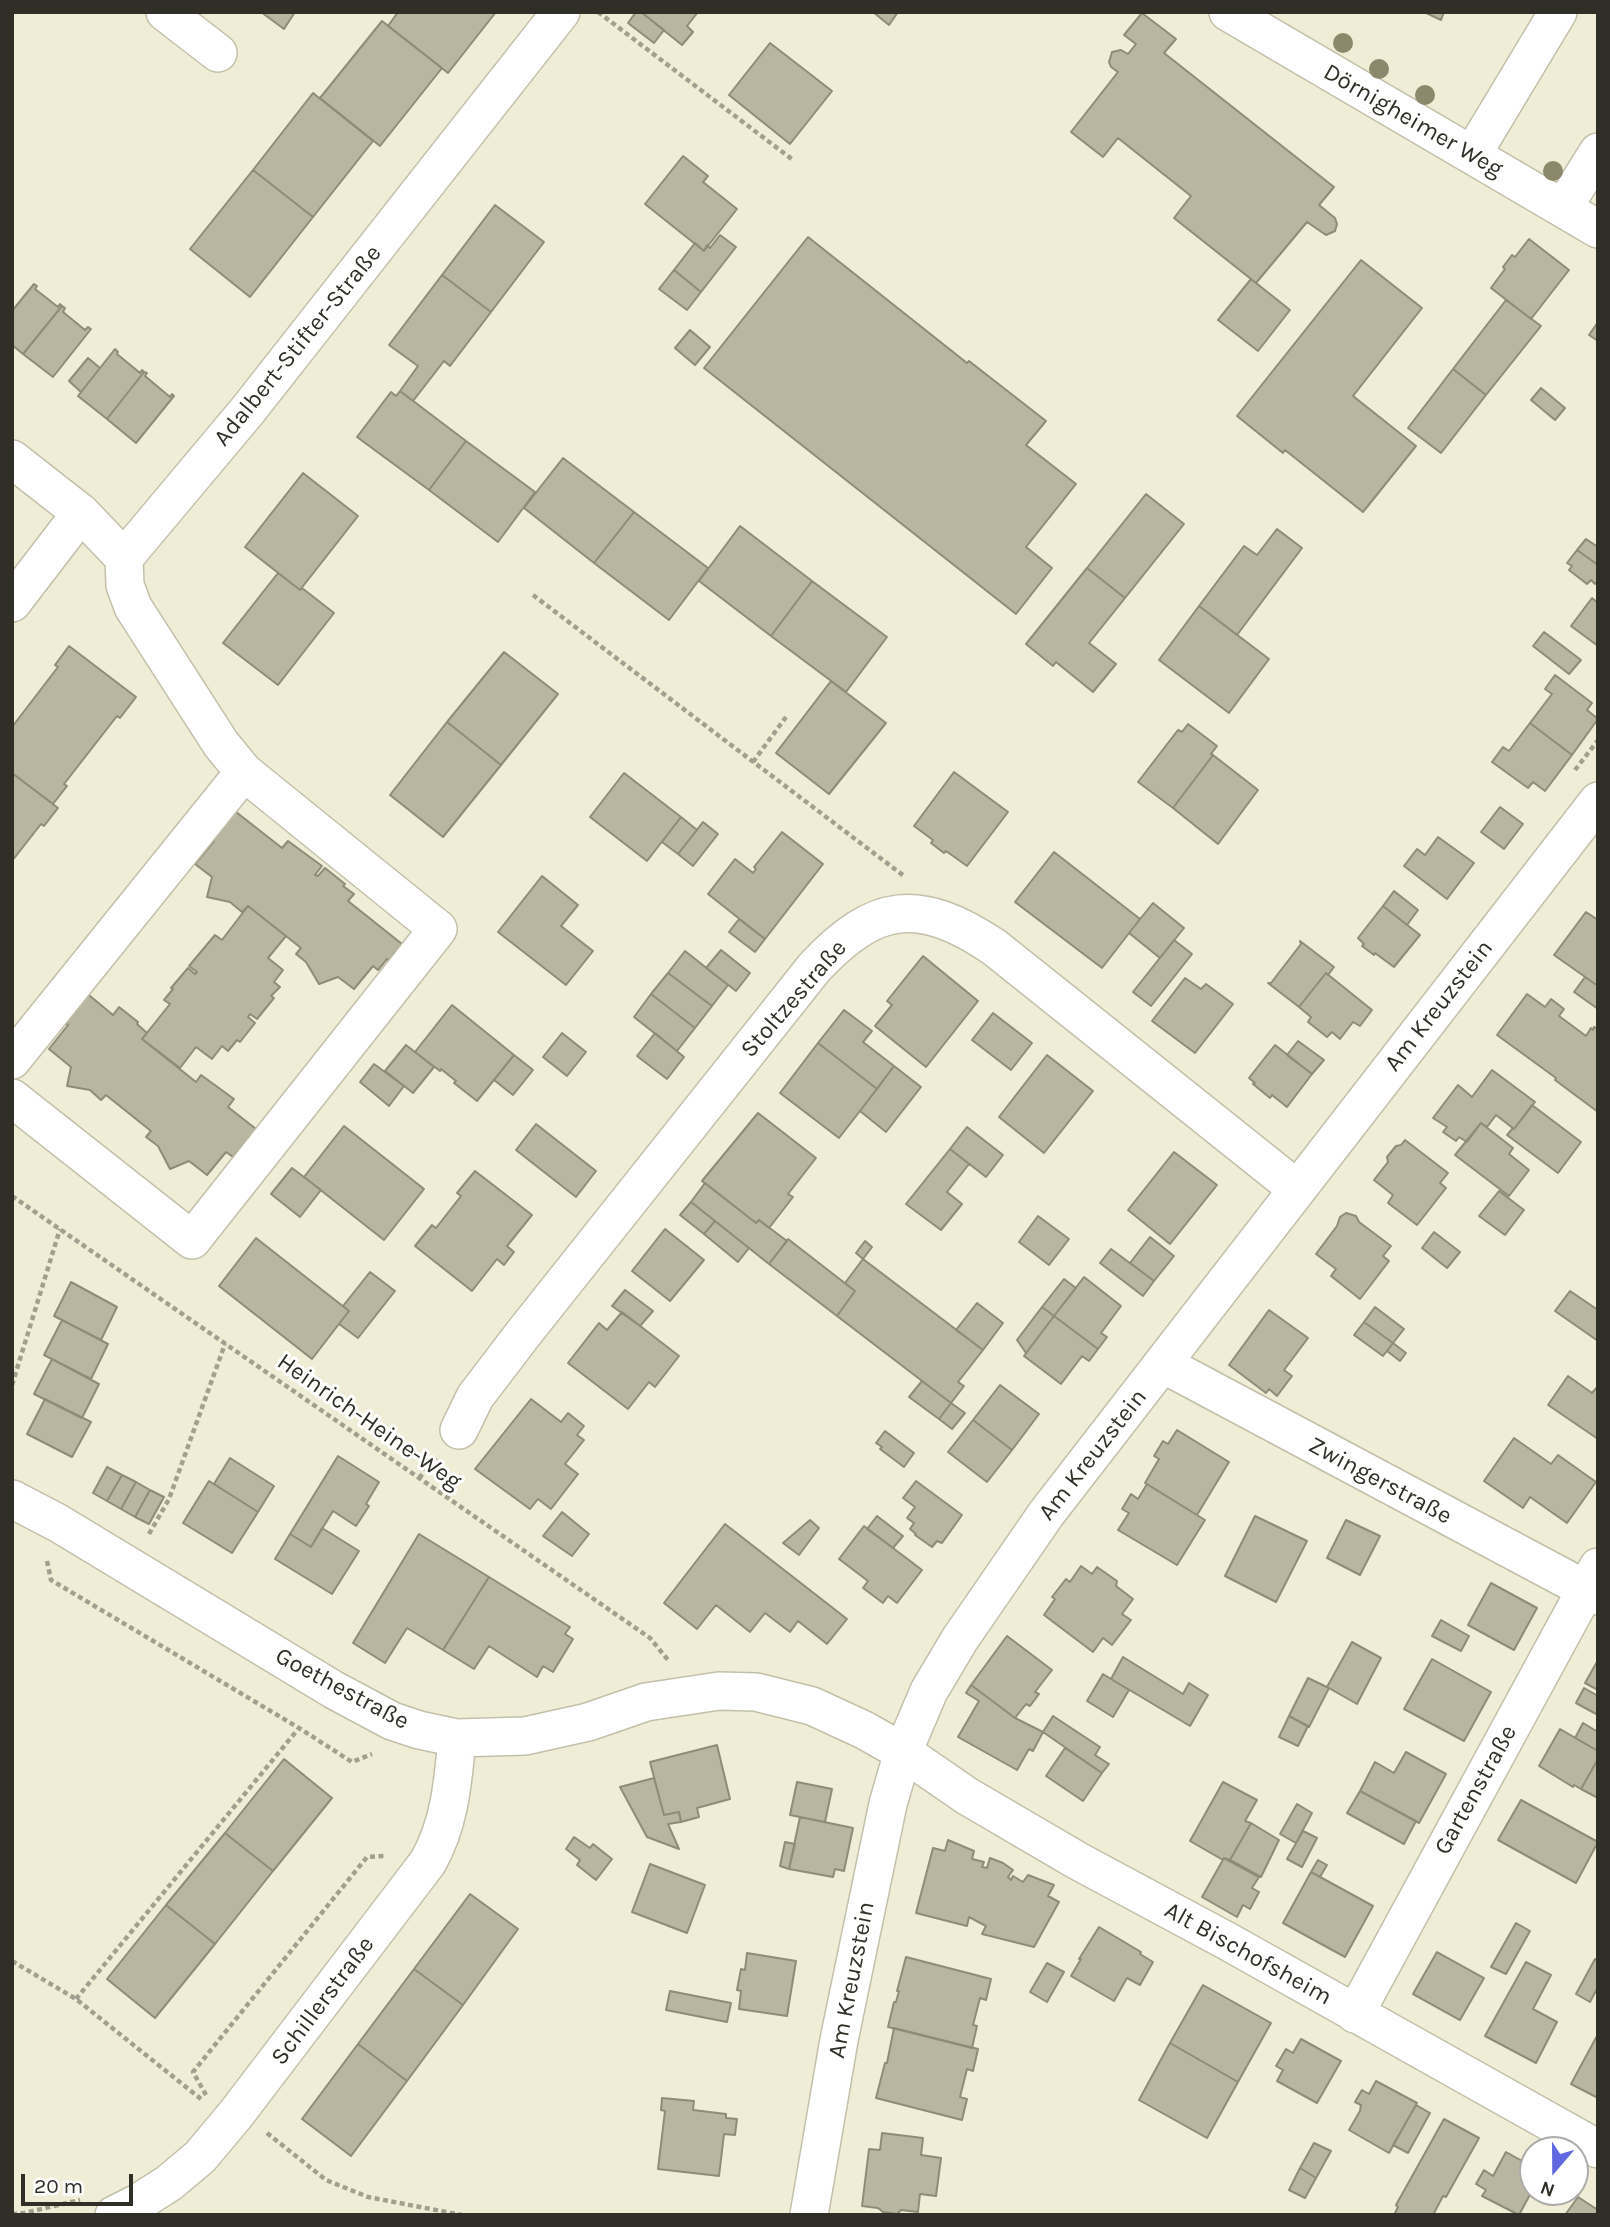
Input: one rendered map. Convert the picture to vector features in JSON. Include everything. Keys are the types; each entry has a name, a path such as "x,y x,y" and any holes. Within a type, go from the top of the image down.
{"street":[{"path":"165,12 218,53"},
{"name":"Adalbert-Stifter-Straße","path":"124,558 248,410 561,12"},
{"name":"Dörnigheimer Weg","path":"1228,12 1598,229"},
{"path":"1472,155 1558,12"},
{"path":"1563,208 1598,152"},
{"path":"12,459 81,513 124,558 125,584 133,607 221,744 244,772 438,929 192,1240 12,1098"},
{"path":"12,603 81,513"},
{"path":"12,1060 244,772"},
{"name":"Am Kreuzstein","path":"809,2215 839,2040 888,1804 903,1752 929,1692 987,1598 1046,1514 1598,801"},
{"name":"Stoltzestraße","path":"458,1430 475,1397 523,1334 814,968 834,946 878,918 910,912 925,914 974,934 1297,1189"},
{"name":"Zwingerstraße","path":"1163,1364 1593,1584"},
{"name":"Goethestraße","path":"12,1499 131,1567 334,1690 392,1721 419,1730 457,1738 525,1736 558,1730 646,1702 685,1695 743,1691 811,1706 864,1730 903,1752"},
{"name":"Gartenstraße","path":"1355,2014 1593,1584"},
{"name":"Schillerstraße","path":"101,2206 136,2204 169,2183 201,2157 236,2115 428,1862 438,1845 452,1789 457,1738"},
{"name":"Alt Bischofsheim","path":"903,1752 946,1784 1056,1849 1227,1941 1598,2149"}],"path":[{"path":"598,12 793,160"},
{"path":"533,595 916,886 910,912"},
{"path":"753,762 786,717"},
{"name":"Heinrich-Heine-Weg","path":"12,1196 650,1638 675,1667 685,1695"},
{"path":"12,1385 60,1229"},
{"path":"131,1567 169,1499 225,1344"},
{"path":"46,1556 51,1580 352,1762 374,1753"},
{"path":"76,1999 299,1728"},
{"path":"211,2107 193,2072 367,1857 389,1855"},
{"path":"12,2214 101,2206"}],"building":[{"path":"261,12 295,12 284,29"},
{"path":"398,12 496,12 448,73 388,26"},
{"path":"636,12 641,12 664,30 654,43 628,23"},
{"path":"641,12 698,12 687,26 693,32 682,45"},
{"path":"873,12 898,12 889,25"},
{"path":"1424,12 1444,12 1441,20"},
{"path":"1142,13 1176,39 1164,53 1334,187 1319,205 1335,218 1335,231 1326,235 1307,222 1256,283 1174,218 1191,196 1118,138 1103,157 1071,132 1118,72 1109,62 1112,52 1121,50 1128,54 1136,44 1124,35"},
{"path":"382,21 442,68 380,146 320,98"},
{"path":"770,43 832,91 790,144 729,95"},
{"path":"313,93 373,141 313,217 253,170"},
{"path":"683,156 708,176 703,182 737,209 704,251 645,204"},
{"path":"253,170 313,217 250,297 190,249"},
{"path":"495,205 544,242 491,312 442,275"},
{"path":"720,235 736,247 701,292 674,270 695,243 704,251 707,245 710,248"},
{"path":"808,237 967,363 969,361 1046,421 1026,445 1076,484 1026,547 1052,568 1016,614 704,368"},
{"path":"1529,239 1569,270 1531,319 1491,288 1512,255 1515,257"},
{"path":"1361,260 1422,308 1353,396 1416,446 1363,512 1237,416"},
{"path":"674,270 701,292 687,310 659,289"},
{"path":"442,275 491,312 450,366 444,361 413,401 400,391 418,366 389,345"},
{"path":"1251,279 1290,310 1258,351 1218,320"},
{"path":"34,284 37,286 35,289 58,307 60,304 62,306 23,354 12,345 12,311"},
{"path":"1506,300 1541,326 1486,395 1453,369"},
{"path":"62,306 65,308 63,312 85,330 88,327 91,329 53,377 23,354"},
{"path":"1598,322 1598,341 1589,335"},
{"path":"690,330 710,347 695,365 675,348"},
{"path":"115,349 117,354 140,373 142,370 144,372 107,419 78,396"},
{"path":"88,358 100,368 81,392 69,381"},
{"path":"1453,369 1486,395 1441,453 1408,428"},
{"path":"144,372 147,373 145,376 170,397 172,394 174,396 136,443 107,419"},
{"path":"1541,388 1565,408 1555,420 1531,400"},
{"path":"400,391 466,441 429,490 357,437 391,392 396,396"},
{"path":"466,441 535,492 498,542 429,490"},
{"path":"563,458 634,512 594,563 524,508"},
{"path":"303,473 358,516 300,590 245,547"},
{"path":"1146,494 1184,524 1125,598 1087,568"},
{"path":"634,512 708,568 669,620 594,563"},
{"path":"740,526 812,581 771,636 699,581"},
{"path":"1277,529 1302,548 1237,635 1199,606 1244,546 1257,555"},
{"path":"1586,539 1598,547 1598,565 1577,550"},
{"path":"1577,550 1598,565 1598,580 1595,584 1591,580 1587,584 1569,570 1572,566 1567,563"},
{"path":"1087,568 1125,598 1089,643 1116,664 1093,692 1056,662 1053,666 1026,644"},
{"path":"278,573 334,613 278,685 223,643"},
{"path":"812,581 887,637 846,692 771,636"},
{"path":"1592,598 1598,603 1598,646 1571,626"},
{"path":"1199,606 1269,659 1229,713 1159,660"},
{"path":"1544,632 1581,660 1569,674 1533,646"},
{"path":"69,646 136,697 120,718 117,716 64,784 67,786 53,804 12,773 12,727 58,667 55,665"},
{"path":"504,652 558,694 501,765 447,722"},
{"path":"1555,675 1592,703 1587,710 1598,719 1572,755 1530,723 1552,694 1545,689"},
{"path":"831,681 886,723 829,794 776,753"},
{"path":"447,722 501,765 443,837 390,795"},
{"path":"1530,723 1572,755 1545,791 1533,782 1528,788 1492,762 1503,747 1509,751"},
{"path":"1188,724 1217,746 1173,808 1138,782 1178,730 1182,732"},
{"path":"1213,755 1258,790 1218,844 1173,808"},
{"path":"954,772 1008,812 967,866 946,851 944,853 931,843 933,840 914,826"},
{"path":"12,773 58,808 44,826 41,824 12,861"},
{"path":"624,773 681,817 647,861 590,817"},
{"path":"1500,807 1523,824 1504,849 1481,832"},
{"path":"231,808 282,848 288,841 322,866 315,875 318,876 325,868 345,884 343,886 354,894 348,901 402,944 389,960 378,970 373,966 354,989 338,977 319,984 306,962 296,954 301,948 248,906 242,912 230,902 207,897 212,877 195,864 214,841 208,836"},
{"path":"681,817 697,830 678,854 662,842"},
{"path":"703,822 718,834 693,866 678,854"},
{"path":"782,832 823,864 765,939 708,894 735,859 753,873 756,869 754,867"},
{"path":"1438,837 1474,863 1447,899 1404,866 1417,849 1425,855"},
{"path":"1054,852 1140,919 1102,968 1015,902"},
{"path":"542,876 578,905 561,926 593,951 566,985 498,932"},
{"path":"1394,891 1418,910 1407,925 1383,906"},
{"path":"1153,903 1184,928 1160,958 1129,933"},
{"path":"248,906 286,936 268,958 283,970 274,982 280,987 257,1019 250,1014 248,1017 255,1023 240,1042 237,1040 228,1051 222,1046 212,1059 196,1047 180,1068 142,1039 170,1004 164,1000 173,989 171,988 188,968 195,974 197,972 189,966 215,935 222,940"},
{"path":"1383,906 1420,935 1394,967 1362,946 1364,944 1358,938"},
{"path":"1586,912 1598,920 1598,986 1554,955"},
{"path":"739,919 765,939 755,952 729,932"},
{"path":"1174,940 1192,954 1151,1006 1133,992"},
{"path":"1300,941 1334,967 1299,1007 1268,983 1271,983 1301,944"},
{"path":"721,950 750,973 736,991 706,968"},
{"path":"685,951 728,985 712,1006 668,973"},
{"path":"923,956 978,1001 926,1067 875,1026 892,1005 887,1001"},
{"path":"668,973 712,1006 695,1028 651,994"},
{"path":"1326,973 1372,1010 1360,1026 1353,1022 1340,1039 1332,1032 1327,1037 1308,1022 1311,1017 1299,1007"},
{"path":"1585,977 1598,986 1598,1009 1574,992"},
{"path":"1185,978 1201,989 1206,984 1233,1004 1195,1053 1152,1021"},
{"path":"84,991 113,1015 119,1007 138,1022 147,1033 142,1039 196,1082 201,1075 234,1099 228,1107 256,1129 233,1157 226,1152 207,1175 189,1161 170,1169 158,1146 146,1137 151,1131 106,1095 101,1100 90,1090 67,1086 71,1067 49,1049 68,1025 63,1021"},
{"path":"651,994 695,1028 677,1051 634,1017"},
{"path":"1527,994 1545,1007 1551,999 1564,1009 1559,1016 1586,1036 1591,1028 1598,1029 1598,1112 1497,1035"},
{"path":"452,1005 514,1055 477,1101 441,1069 440,1071 415,1052"},
{"path":"844,1010 872,1031 863,1042 894,1066 877,1089 818,1043"},
{"path":"993,1013 1032,1043 1011,1070 972,1040"},
{"path":"562,1033 586,1052 567,1076 543,1057"},
{"path":"655,1033 684,1057 667,1079 637,1056"},
{"path":"1298,1041 1324,1060 1312,1074 1287,1055"},
{"path":"818,1043 877,1089 839,1138 780,1093"},
{"path":"406,1045 434,1067 413,1093 385,1071"},
{"path":"1275,1045 1312,1074 1287,1107 1272,1095 1270,1098 1249,1078"},
{"path":"514,1055 533,1070 513,1095 494,1080"},
{"path":"1047,1055 1093,1091 1044,1153 999,1117"},
{"path":"374,1064 404,1086 389,1106 360,1082"},
{"path":"894,1066 921,1087 886,1132 860,1111"},
{"path":"1492,1070 1535,1102 1514,1129 1496,1115 1487,1127 1481,1123 1467,1142 1459,1137 1456,1141 1443,1132 1447,1127 1433,1118 1458,1085 1472,1097"},
{"path":"1532,1105 1581,1142 1558,1173 1507,1135"},
{"path":"758,1113 816,1158 788,1194 793,1197 769,1228 759,1220 756,1223 702,1181"},
{"path":"1481,1123 1513,1148 1509,1154 1529,1170 1509,1196 1455,1155"},
{"path":"536,1124 596,1171 576,1197 516,1150"},
{"path":"344,1126 424,1189 384,1240 304,1177"},
{"path":"967,1127 1003,1155 986,1177 950,1149"},
{"path":"1405,1140 1448,1173 1440,1183 1446,1188 1417,1225 1388,1203 1393,1195 1374,1180 1388,1162 1387,1157"},
{"path":"950,1149 969,1164 947,1192 962,1204 941,1230 906,1204"},
{"path":"1174,1152 1217,1185 1170,1244 1128,1210"},
{"path":"292,1168 321,1190 300,1217 271,1194"},
{"path":"475,1171 532,1215 507,1246 514,1252 504,1265 497,1259 472,1291 415,1246 432,1225 436,1228 461,1196 457,1193"},
{"path":"705,1183 756,1223 759,1220 787,1241 769,1264 691,1202"},
{"path":"1499,1191 1524,1210 1505,1235 1479,1216"},
{"path":"691,1202 715,1221 704,1234 680,1215"},
{"path":"1346,1213 1356,1216 1359,1222 1391,1246 1383,1256 1389,1261 1360,1299 1331,1276 1336,1269 1316,1254 1337,1226 1340,1217"},
{"path":"1038,1216 1069,1239 1049,1265 1019,1242"},
{"path":"715,1221 749,1248 738,1262 704,1234"},
{"path":"665,1229 704,1260 670,1301 632,1271"},
{"path":"1434,1232 1460,1252 1447,1268 1422,1248"},
{"path":"1150,1237 1174,1256 1154,1281 1130,1263"},
{"path":"256,1238 349,1311 312,1359 219,1286"},
{"path":"788,1239 855,1291 837,1316 769,1264"},
{"path":"865,1241 872,1247 863,1259 856,1253"},
{"path":"1111,1249 1154,1281 1143,1296 1100,1263"},
{"path":"863,1259 983,1350 958,1382 964,1386 951,1403 837,1316 855,1291 845,1283"},
{"path":"370,1272 395,1291 358,1338 339,1324 349,1311 343,1306"},
{"path":"1084,1277 1121,1306 1101,1333 1107,1337 1098,1349 1054,1316"},
{"path":"1064,1279 1076,1288 1054,1316 1042,1307"},
{"path":"71,1282 117,1307 101,1340 54,1316"},
{"path":"625,1290 653,1311 640,1326 612,1306"},
{"path":"1570,1291 1598,1310 1598,1341 1555,1311"},
{"path":"977,1303 1003,1323 983,1350 956,1330"},
{"path":"1042,1307 1054,1316 1026,1353 1017,1340"},
{"path":"1375,1307 1404,1329 1393,1343 1364,1322"},
{"path":"1269,1310 1308,1338 1284,1370 1292,1376 1277,1396 1269,1389 1266,1393 1229,1365"},
{"path":"622,1312 679,1356 655,1387 649,1382 628,1409 568,1363 599,1323 607,1330"},
{"path":"1054,1316 1098,1349 1089,1361 1082,1356 1061,1384 1024,1356"},
{"path":"62,1320 108,1344 91,1379 44,1355"},
{"path":"1364,1322 1393,1343 1383,1356 1354,1335"},
{"path":"1393,1343 1406,1353 1400,1361 1387,1351"},
{"path":"52,1359 99,1384 82,1418 34,1394"},
{"path":"1568,1376 1592,1393 1598,1386 1598,1439 1548,1405"},
{"path":"922,1381 951,1403 939,1419 909,1397"},
{"path":"1000,1385 1039,1414 1012,1450 973,1420"},
{"path":"45,1399 91,1422 72,1457 27,1434"},
{"path":"531,1399 561,1422 568,1413 584,1426 577,1435 584,1440 565,1464 578,1474 551,1509 538,1499 530,1509 475,1469"},
{"path":"951,1403 965,1413 952,1429 939,1419"},
{"path":"973,1420 1012,1450 987,1482 948,1452"},
{"path":"1177,1430 1229,1462 1197,1515 1145,1483 1159,1459 1154,1456 1163,1441 1168,1444"},
{"path":"885,1431 914,1453 904,1467 876,1443"},
{"path":"1514,1438 1551,1464 1558,1455 1596,1482 1567,1523 1530,1497 1523,1508 1484,1481"},
{"path":"338,1456 379,1482 366,1504 369,1506 356,1526 333,1511 311,1547 290,1534"},
{"path":"230,1458 274,1486 258,1512 214,1484"},
{"path":"107,1467 122,1475 107,1501 93,1493"},
{"path":"122,1475 136,1482 121,1509 107,1501"},
{"path":"209,1481 258,1512 232,1553 183,1523"},
{"path":"916,1481 962,1515 942,1543 937,1541 932,1547 915,1535 910,1529 914,1523 907,1518 915,1507 903,1498"},
{"path":"136,1482 150,1490 135,1517 121,1509"},
{"path":"1147,1484 1205,1520 1177,1565 1118,1530 1129,1513 1122,1509 1131,1494 1138,1499"},
{"path":"150,1490 164,1497 149,1524 135,1517"},
{"path":"562,1512 589,1534 572,1556 543,1536"},
{"path":"877,1516 903,1536 893,1548 867,1529"},
{"path":"1255,1516 1307,1541 1276,1602 1225,1576"},
{"path":"810,1520 819,1528 799,1555 783,1543"},
{"path":"1346,1520 1380,1536 1360,1575 1327,1558"},
{"path":"725,1524 847,1619 827,1644 798,1621 790,1632 765,1613 750,1632 716,1605 697,1629 664,1603"},
{"path":"864,1526 922,1570 897,1603 888,1596 883,1603 863,1588 868,1581 839,1559"},
{"path":"322,1528 359,1551 332,1594 275,1559 290,1534 311,1547"},
{"path":"419,1534 489,1577 443,1650 407,1628 385,1663 353,1643"},
{"path":"1081,1566 1092,1574 1097,1567 1117,1581 1116,1586 1133,1599 1122,1614 1131,1620 1112,1645 1103,1638 1093,1652 1044,1615 1055,1599 1052,1597 1066,1579 1070,1582"},
{"path":"489,1577 570,1627 565,1634 573,1639 553,1672 543,1666 537,1677 489,1646 474,1669 443,1650"},
{"path":"1491,1583 1537,1608 1514,1650 1468,1625"},
{"path":"1441,1620 1469,1636 1461,1651 1432,1636"},
{"path":"1007,1636 1052,1670 1035,1692 1039,1694 1030,1706 1026,1704 1015,1718 971,1685"},
{"path":"1352,1642 1381,1658 1357,1704 1327,1687"},
{"path":"1123,1657 1183,1694 1189,1683 1208,1695 1190,1726 1111,1679"},
{"path":"1432,1659 1491,1692 1464,1741 1404,1709"},
{"path":"1598,1660 1598,1690 1585,1683"},
{"path":"1103,1674 1129,1690 1113,1717 1087,1701"},
{"path":"1308,1678 1329,1688 1309,1727 1289,1716"},
{"path":"971,1685 1015,1718 1043,1732 1033,1751 1029,1749 1017,1770 958,1737 979,1701 966,1693"},
{"path":"1584,1688 1598,1696 1598,1715 1576,1703"},
{"path":"1053,1716 1100,1747 1095,1755 1109,1764 1102,1773 1043,1732"},
{"path":"1289,1716 1308,1726 1298,1746 1279,1737"},
{"path":"1583,1723 1598,1732 1598,1751 1575,1738"},
{"path":"1560,1729 1598,1751 1598,1759 1581,1789 1539,1766"},
{"path":"717,1745 730,1799 697,1808 699,1817 681,1822 679,1812 664,1815 650,1762"},
{"path":"1065,1748 1102,1773 1083,1801 1046,1776"},
{"path":"1406,1752 1446,1774 1419,1823 1360,1791 1375,1762 1394,1773"},
{"path":"284,1759 332,1798 273,1871 225,1833"},
{"path":"1598,1759 1598,1798 1581,1789"},
{"path":"654,1778 664,1815 679,1812 681,1822 668,1824 679,1849 647,1837 620,1787"},
{"path":"797,1782 832,1789 825,1822 790,1815"},
{"path":"1223,1782 1257,1800 1245,1821 1251,1823 1230,1860 1223,1860 1190,1841"},
{"path":"1360,1791 1416,1821 1404,1844 1347,1813"},
{"path":"1521,1800 1598,1842 1576,1883 1498,1840"},
{"path":"1297,1804 1312,1813 1296,1843 1280,1834"},
{"path":"800,1817 853,1828 844,1871 835,1869 833,1877 789,1869"},
{"path":"1251,1823 1279,1840 1261,1877 1230,1860"},
{"path":"1303,1831 1317,1838 1302,1867 1287,1859"},
{"path":"225,1833 273,1871 215,1944 166,1905"},
{"path":"574,1837 590,1848 593,1844 612,1859 596,1880 577,1865 580,1860 566,1849"},
{"path":"948,1840 974,1851 972,1859 984,1862 982,1867 987,1868 990,1858 1003,1863 1013,1870 1008,1877 1011,1880 1013,1876 1023,1882 1028,1875 1054,1885 1048,1896 1059,1902 1034,1947 982,1934 986,1926 969,1917 967,1926 916,1913 933,1848 945,1851"},
{"path":"785,1842 795,1844 789,1869 780,1866"},
{"path":"1224,1858 1259,1877 1252,1888 1259,1892 1250,1909 1243,1905 1237,1917 1202,1897"},
{"path":"1318,1860 1327,1865 1320,1877 1311,1872"},
{"path":"650,1864 705,1885 687,1933 632,1912"},
{"path":"1311,1872 1373,1906 1345,1957 1283,1923"},
{"path":"470,1894 518,1929 463,2005 414,1969"},
{"path":"166,1905 215,1944 155,2018 107,1979"},
{"path":"1516,1923 1530,1931 1506,1974 1491,1967"},
{"path":"1099,1927 1153,1962 1140,1985 1127,1978 1114,2001 1071,1976"},
{"path":"1437,1952 1484,1978 1460,2020 1413,1994"},
{"path":"747,1953 796,1961 787,2016 739,2009 741,1991 737,1990 741,1969 745,1970"},
{"path":"906,1957 991,1979 986,2000 980,1998 973,2025 977,2026 972,2048 888,2027"},
{"path":"1595,1959 1598,1960 1598,1987 1590,2002 1576,1994"},
{"path":"1526,1962 1551,1975 1533,2009 1557,2022 1536,2063 1485,2036"},
{"path":"1047,1963 1064,1972 1047,2002 1030,1992"},
{"path":"414,1969 463,2005 407,2081 358,2044"},
{"path":"1203,1985 1271,2023 1238,2082 1170,2043"},
{"path":"670,1991 731,2003 727,2022 666,2010"},
{"path":"894,2028 978,2049 973,2071 967,2069 960,2097 967,2099 962,2120 876,2098"},
{"path":"1598,2034 1598,2098 1571,2084"},
{"path":"1301,2039 1341,2061 1317,2103 1277,2081 1283,2070 1276,2066 1286,2049 1293,2053"},
{"path":"1170,2043 1238,2082 1207,2138 1139,2100"},
{"path":"358,2044 407,2081 351,2156 302,2119"},
{"path":"1376,2081 1417,2103 1389,2153 1349,2130 1360,2111 1361,2105 1355,2102 1362,2090 1369,2094"},
{"path":"662,2098 694,2101 693,2110 726,2114 726,2118 737,2119 735,2135 724,2134 719,2176 658,2169 665,2111 661,2110"},
{"path":"1416,2105 1430,2113 1408,2153 1393,2145"},
{"path":"1444,2119 1479,2138 1433,2215 1394,2215 1398,2207 1396,2205"},
{"path":"882,2133 923,2138 921,2155 941,2158 936,2196 920,2194 918,2212 901,2210 897,2214 862,2206 869,2149 880,2150"},
{"path":"1314,2143 1331,2151 1316,2178 1300,2168"},
{"path":"1506,2152 1519,2159 1519,2206 1524,2206 1519,2215 1482,2196 1486,2190 1476,2184 1484,2170 1493,2176"},
{"path":"1300,2168 1316,2178 1305,2198 1289,2190"},
{"path":"1589,2204 1598,2210 1598,2215 1565,2215 1572,2206"}]}
